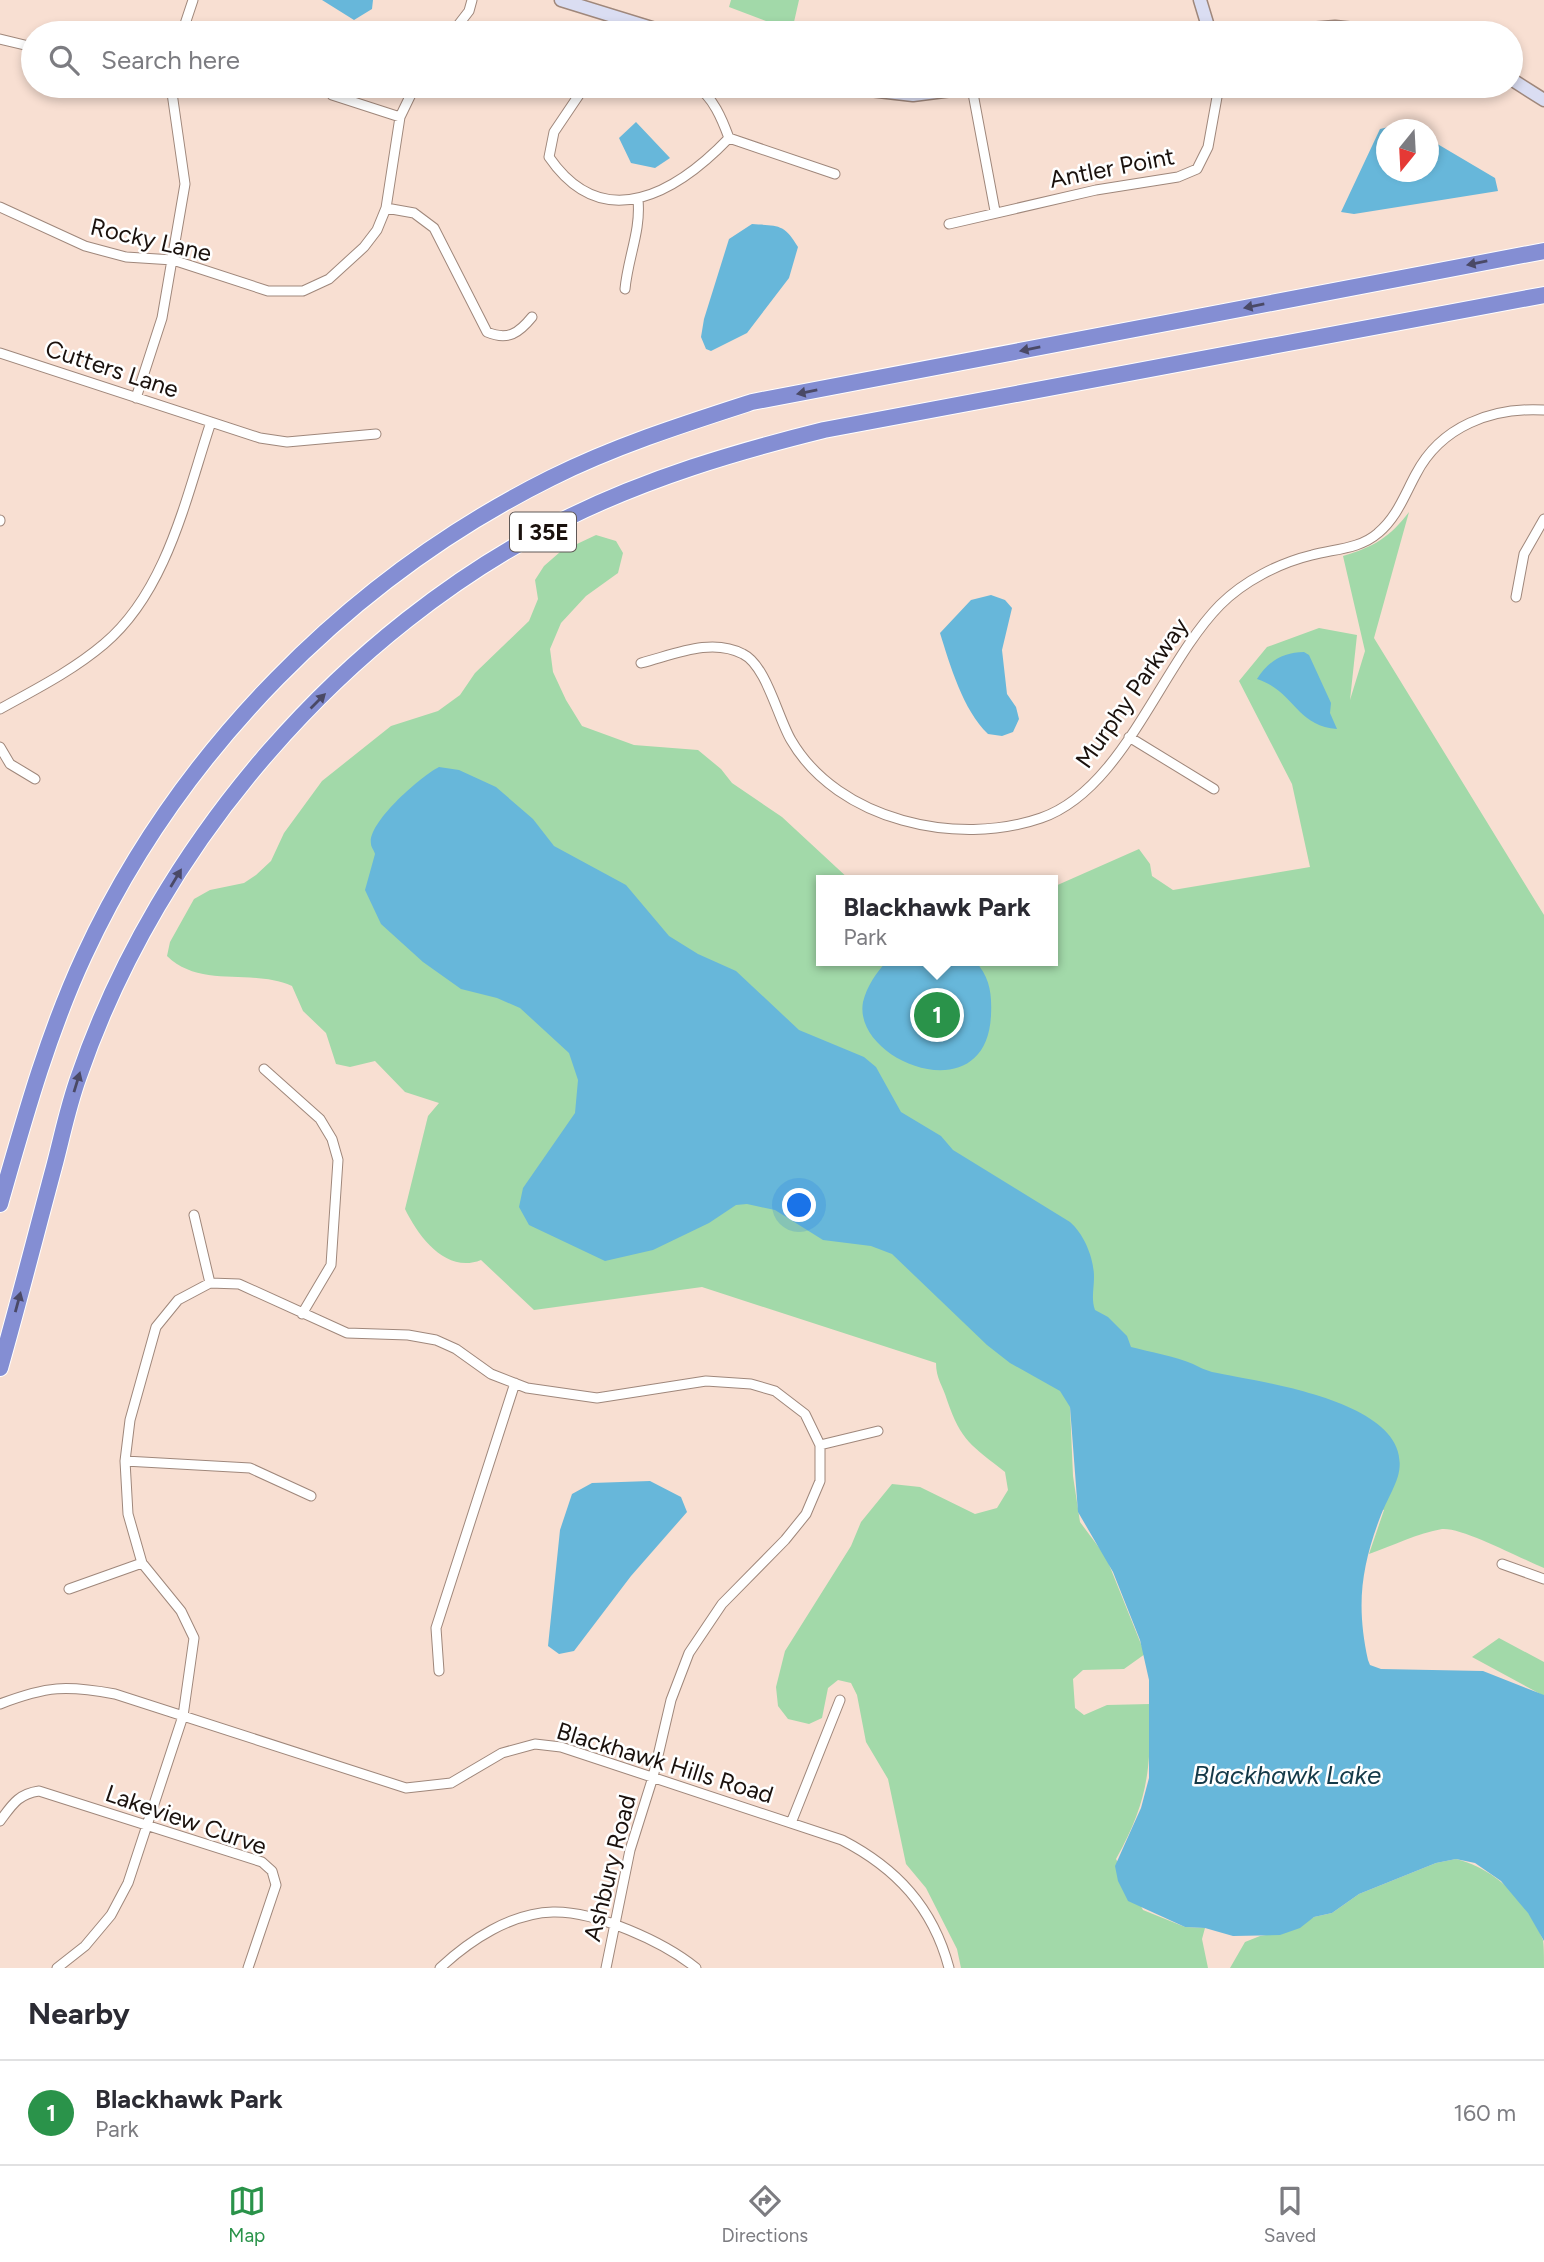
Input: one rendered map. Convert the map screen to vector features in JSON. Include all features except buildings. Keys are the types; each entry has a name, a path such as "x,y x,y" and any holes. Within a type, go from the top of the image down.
{"highway":[{"name":"I 35E","path":"0,1204 40,1064 83,956 154,831 195,773 265,691 329,629 388,580 472,522 551,478 649,435 752,402 1544,251"},
{"name":"I 35E","path":"0,1368 79,1076 119,982 150,921 225,805 279,739 352,666 419,611 490,562 565,520 654,480 740,450 824,430 1544,295"}],"street":[{"path":"186,21 193,0"},
{"path":"461,21 469,11 472,0"},
{"path":"561,0 619,21"},
{"path":"1200,0 1206,21"},
{"path":"0,39 21,44"},
{"path":"1523,87 1544,100"},
{"path":"136,398 162,318 173,260 185,166 173,98"},
{"path":"341,98 400,117"},
{"name":"Rocky Lane","path":"0,206 85,246 127,257 173,260 268,291 303,291 329,279 364,247 377,230 386,208 400,117 409,98"},
{"path":"577,98 554,132 550,158 562,175 585,191 610,198 638,200 662,192 685,179 729,138"},
{"path":"708,98 721,118 729,138 835,174"},
{"path":"979,98 995,211"},
{"name":"Antler Point","path":"949,224 995,211 1096,190 1178,177 1197,169 1208,147 1217,98"},
{"path":"625,289 628,263 640,224 638,200"},
{"path":"386,208 414,213 434,228 488,332 499,337 512,336 532,317"},
{"name":"Cutters Lane","path":"0,353 260,438 287,442 376,434"},
{"name":"Murphy Parkway","path":"641,663 702,647 724,647 750,657 791,740 831,784 875,811 942,830 994,831 1044,817 1088,789 1129,737 1190,640 1222,603 1249,583 1278,567 1310,555 1355,546 1377,535 1397,513 1417,472 1430,453 1451,433 1474,419 1516,408 1544,410"},
{"path":"0,709 64,675 106,642 146,594 173,536 211,422"},
{"path":"1516,597 1524,554 1544,519"},
{"path":"1129,737 1214,789"},
{"path":"0,747 10,764 35,779"},
{"path":"264,1069 320,1119 332,1139 338,1160 331,1265 302,1314"},
{"path":"194,1215 210,1283"},
{"path":"57,1968 85,1946 111,1915 128,1883 183,1716 194,1639 181,1611 142,1563 128,1514 125,1461 130,1420 156,1327 178,1300 210,1283 239,1284 347,1333 408,1335 436,1340 456,1349 491,1374 527,1388 597,1398 706,1381 751,1384 775,1391 805,1414 820,1445 878,1431"},
{"path":"439,1671 436,1628 515,1383"},
{"name":"Ashbury Road","path":"606,1968 630,1850 653,1777 671,1700 689,1653 722,1604 785,1540 806,1514 820,1481 820,1445"},
{"path":"125,1461 250,1468 311,1496"},
{"path":"69,1589 142,1563"},
{"path":"1502,1564 1544,1579"},
{"name":"Blackhawk Hills Road","path":"0,1704 37,1689 79,1688 115,1694 406,1788 451,1783 502,1753 535,1744 561,1747 842,1840 872,1856 904,1882 928,1914 943,1946 948,1968"},
{"path":"791,1823 840,1700"},
{"name":"Lakeview Curve","path":"0,1821 15,1800 26,1793 39,1791 262,1862 272,1871 275,1885 248,1968"},
{"path":"440,1968 457,1952 488,1932 521,1919 554,1912 615,1924 678,1954 696,1968"}],"green space":[{"path":"731,0 799,0 794,21 766,21 729,7"},
{"path":"1409,512 1374,638 1544,915 1544,1568 1478,1538 1442,1529 1369,1554 1384,1510 1070,1407 1073,1476 1080,1522 1106,1557 1145,1654 1124,1669 1083,1670 1073,1679 1075,1708 1084,1715 1107,1705 1150,1704 1150,1748 1145,1784 1135,1820 1116,1859 1143,1910 1185,1927 1205,1928 1202,1939 1208,1968 961,1968 957,1949 926,1888 906,1864 888,1779 866,1742 857,1695 851,1683 838,1680 828,1688 822,1718 809,1724 788,1719 778,1706 776,1687 785,1651 851,1546 861,1522 892,1484 920,1487 975,1514 997,1508 1008,1490 1005,1472 976,1449 957,1425 938,1378 936,1363 702,1287 534,1310 481,1260 457,1262 435,1251 418,1231 405,1209 428,1116 439,1103 405,1092 375,1061 350,1067 336,1064 326,1033 303,1011 292,986 260,978 195,972 180,966 167,956 170,942 194,899 210,890 244,883 271,861 284,833 322,781 391,726 438,711 460,695 475,673 529,621 538,599 535,580 544,566 560,552 596,535 616,541 623,553 618,573 586,596 561,623 550,649 553,672 566,700 582,726 634,745 698,750 721,769 732,783 782,817 845,875 816,875 816,966 1058,966 1058,885 1139,849 1150,864 1152,876 1173,890 1310,867 1292,784 1239,681 1267,647 1319,628 1357,635 1350,700 1365,651 1343,556 1364,549 1395,528"},
{"path":"1499,1638 1544,1662 1544,1696 1472,1657"},
{"path":"1456,1859 1485,1871 1519,1900 1543,1940 1544,1968 1230,1968 1245,1942 1260,1936 1290,1931 1314,1917 1332,1913 1359,1894 1436,1863"}],"water":[{"path":"322,0 373,0 372,9 354,20"},
{"path":"636,122 670,158 655,168 631,163 619,138"},
{"path":"1376,138 1376,182 1439,182 1439,145 1495,178 1498,191 1354,214 1341,212"},
{"path":"752,224 780,227 793,239 798,247 789,278 747,333 711,351 706,349 701,337 729,239"},
{"path":"991,595 1005,600 1012,608 1002,650 1007,694 1016,707 1019,719 1013,732 1002,736 988,734 971,713 958,686 940,633 971,600"},
{"path":"1304,652 1309,655 1331,703 1330,713 1337,729 1312,722 1279,691 1257,679 1266,667 1277,659"},
{"name":"Blackhawk Lake","path":"439,767 459,770 496,787 533,819 554,846 626,885 669,936 698,954 736,971 799,1030 864,1057 876,1067 901,1112 941,1136 953,1150 1070,1222 1080,1233 1090,1254 1094,1270 1095,1310 1108,1317 1127,1336 1131,1347 1178,1359 1212,1372 1330,1400 1360,1413 1384,1430 1398,1450 1398,1476 1374,1534 1362,1586 1362,1621 1368,1660 1370,1665 1381,1669 1483,1671 1544,1695 1544,1941 1528,1913 1501,1881 1475,1863 1456,1859 1436,1863 1359,1894 1332,1913 1314,1917 1300,1928 1280,1935 1233,1936 1205,1928 1185,1927 1128,1901 1118,1881 1115,1866 1141,1808 1149,1778 1149,1680 1140,1640 1113,1572 1078,1512 1070,1407 1060,1391 1010,1363 987,1345 892,1254 871,1246 823,1240 775,1210 747,1204 736,1205 709,1223 653,1250 605,1261 529,1225 519,1207 523,1188 575,1113 578,1080 569,1053 520,1008 497,998 461,989 423,962 381,924 365,890 375,854 371,845 377,824 397,801"},
{"path":"883,966 979,966 989,986 991,1000 991,1015 984,1045 968,1063 946,1070 921,1068 898,1058 878,1043 865,1024 863,1002"},
{"path":"650,1481 681,1497 687,1512 631,1576 574,1651 559,1654 548,1646 560,1530 572,1494 592,1483"}],"place":[{"name":"Blackhawk Park","path":"937,1015"}]}
